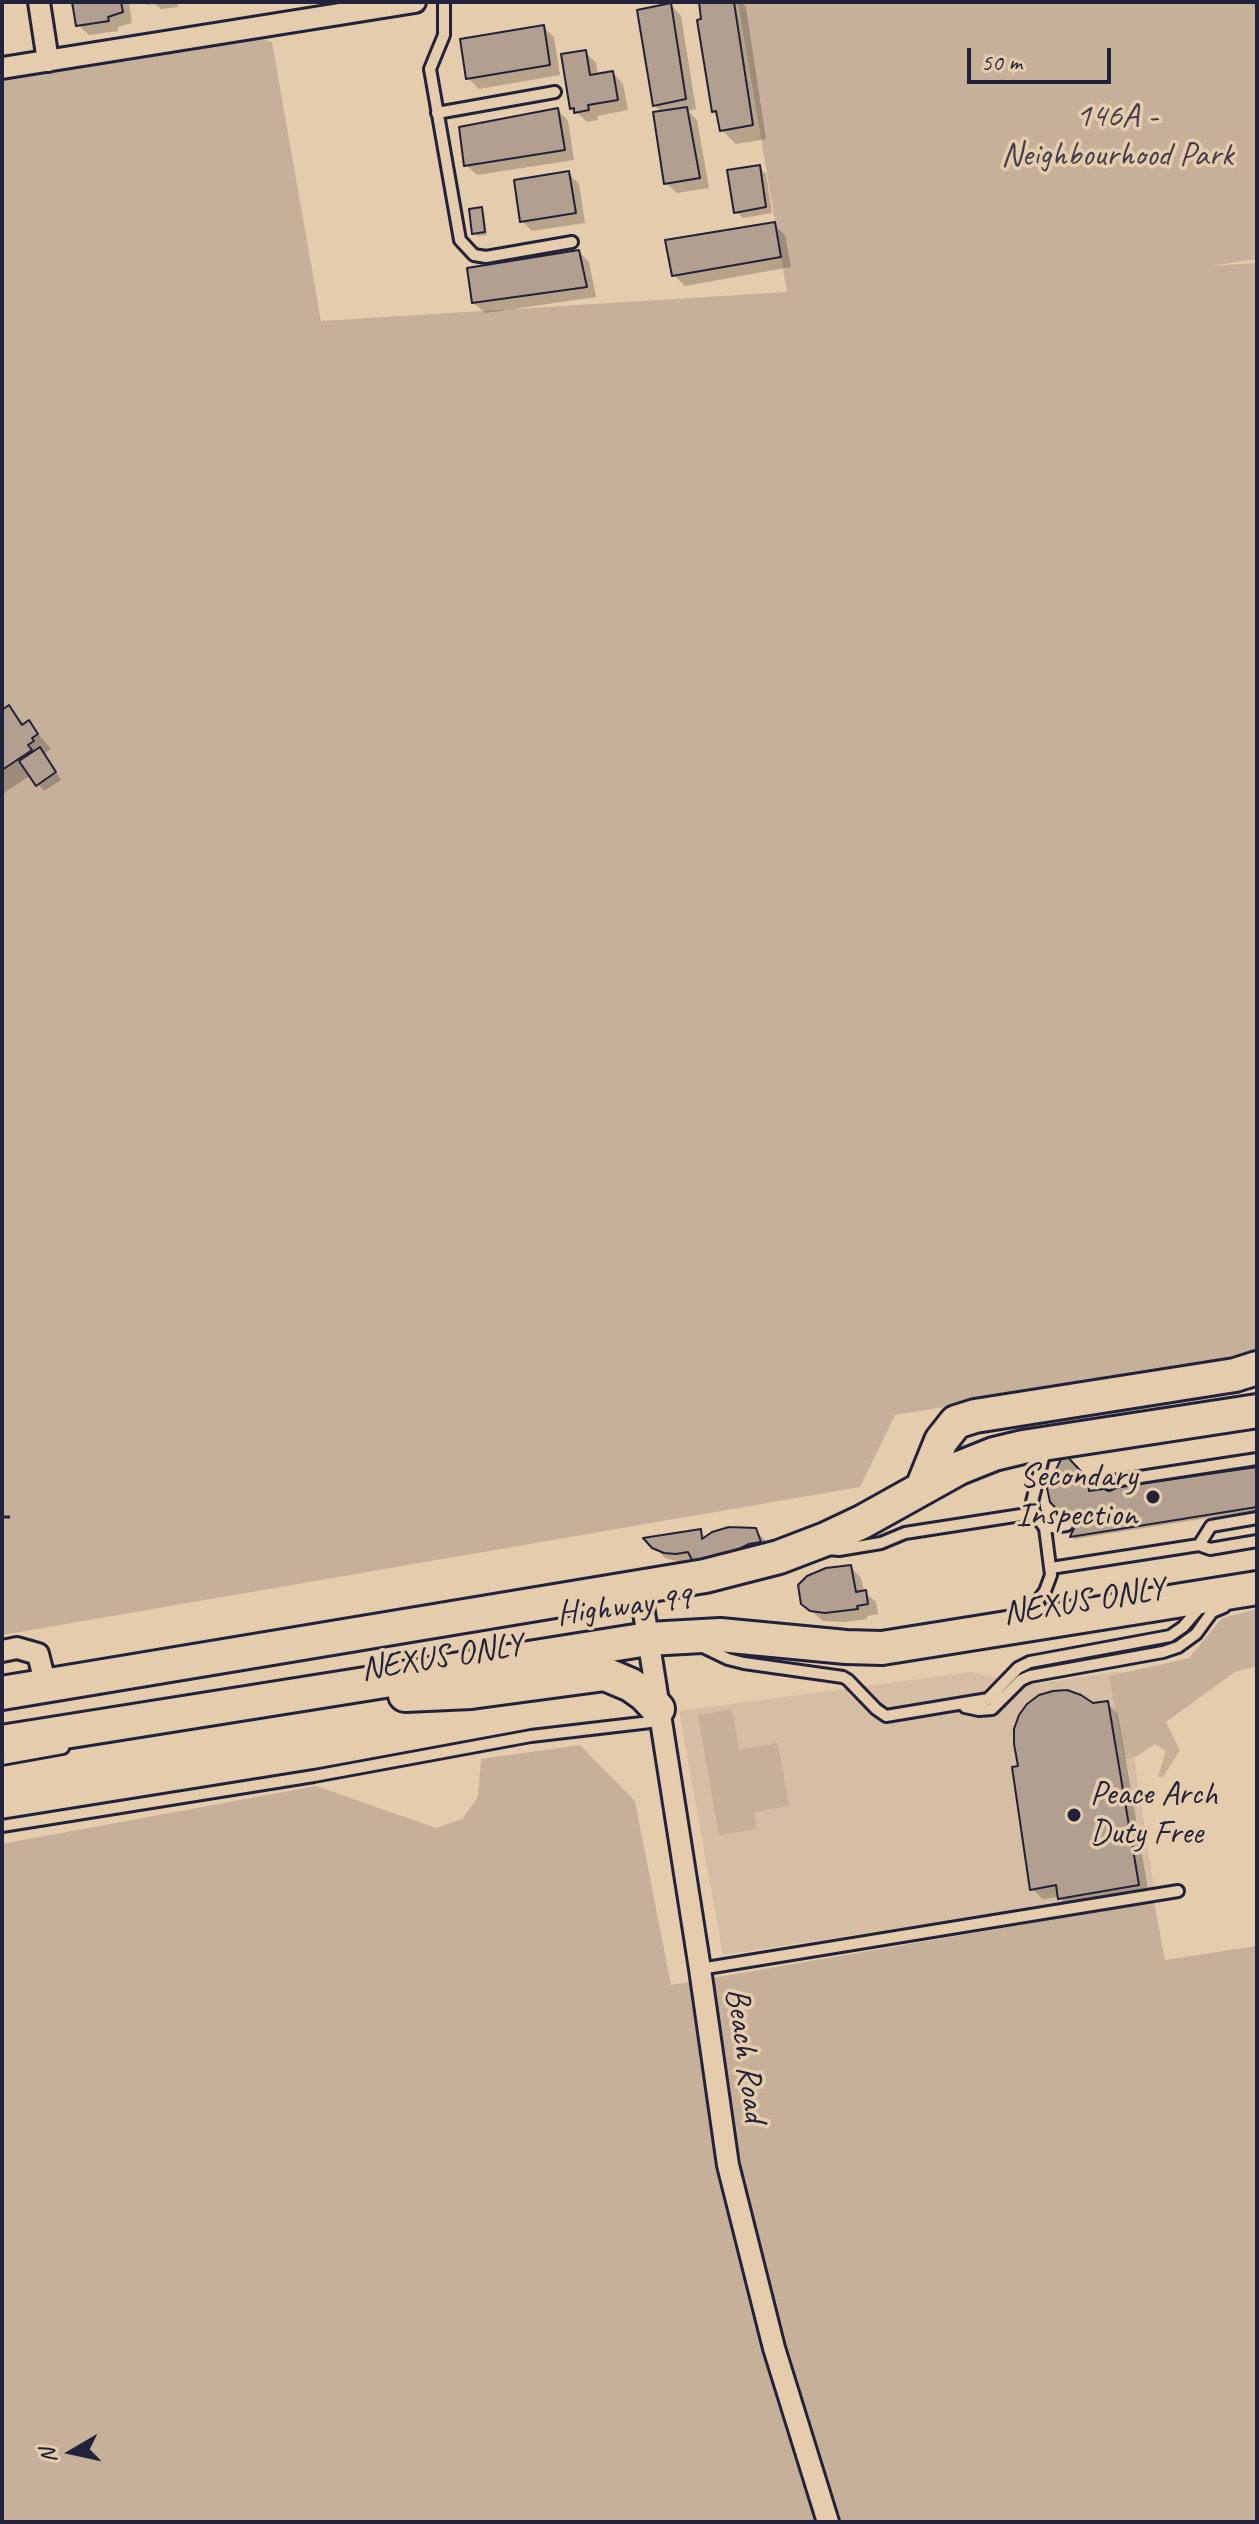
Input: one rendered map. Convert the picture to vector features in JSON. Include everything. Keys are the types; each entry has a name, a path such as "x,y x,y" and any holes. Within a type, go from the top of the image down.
{"highway":[{"path":"922,1488 941,1441 956,1422 975,1416 1235,1375 1257,1368"},
{"name":"Highway 99","path":"2,1693 678,1581 743,1567 803,1548 862,1522 959,1468 994,1454 1257,1411"},
{"name":"Highway 99","path":"2,1742 270,1699 742,1636 866,1649 1230,1602"},
{"path":"270,1699 471,1692 605,1674 645,1695 659,1715"}],"street":[{"path":"39,2 48,61"},
{"path":"2,68 415,2"},
{"name":"Beach Road","path":"640,1587 661,1648 659,1715 728,2165 774,2348 828,2522"},
{"path":"2,1651 17,1648 38,1654 46,1686"}],"lane":[{"path":"444,2 444,35 430,69 460,240 474,255 486,257 572,242"},
{"path":"437,113 555,92"},
{"path":"1003,1629 1034,1609 1049,1584 1051,1568 1045,1528 1034,1513 1032,1502 1043,1454 1054,1442"},
{"path":"1109,1484 1257,1459"},
{"path":"803,1548 839,1550 881,1543 905,1533 1034,1513"},
{"path":"1199,1545 1211,1526 1257,1518"},
{"path":"1045,1528 1067,1525"},
{"path":"1051,1568 1199,1545 1210,1549 1257,1541"},
{"path":"661,1648 709,1650 744,1663 843,1677 886,1716 988,1699 1023,1665 1159,1640 1230,1602"},
{"name":"NEXUS ONLY","path":"1174,1615 1230,1602"},
{"name":"NEXUS ONLY","path":"965,1707 992,1709 1021,1680 1030,1676 1178,1647 1196,1634 1212,1612 1230,1602"},
{"path":"661,1648 736,1650"},
{"name":"NEXUS ONLY","path":"389,1695 530,1672"},
{"path":"2,1826 314,1776 659,1715"},
{"path":"2,1759 75,1746"},
{"path":"700,1969 1178,1891"}],"path":[{"path":"2,1517 15,1517"}],"shaded area":[{"path":"1121,1671 1154,1889 723,1955 679,1711 971,1672 1029,1685"}],"green space":[{"name":"146A - Neighbourhood Park","path":"738,2 1257,2 1257,259 1210,266 1257,263 1257,1352 1253,1356 895,1415 860,1487 2,1635 2,79 257,38 272,42 321,321 787,292"},
{"path":"1257,1609 1257,1666 1235,1672 1166,1722 1180,1750 1163,1777 1158,1777 1166,1751 1155,1744 1137,1756 1125,1759 1109,1676 1189,1658 1222,1618"},
{"path":"732,1709 739,1750 778,1743 789,1806 754,1812 757,1829 719,1835 698,1715"},
{"path":"580,1745 635,1801 671,1985 1154,1902 1165,1960 1257,1946 1257,2522 2,2522 2,1844 316,1786 436,1828 462,1819 478,1797 481,1759"}],"building":[{"path":"72,2 121,2 123,12 108,17 109,21 76,26"},
{"path":"699,2 734,2 753,125 720,131 716,111 712,112 697,20 701,19"},
{"path":"671,3 686,99 653,106 637,10"},
{"path":"544,25 550,65 466,79 460,39"},
{"path":"586,50 590,75 613,71 618,100 588,105 589,110 574,113 574,108 570,109 561,54"},
{"path":"687,107 700,178 664,184 653,112"},
{"path":"558,108 565,150 464,166 459,127"},
{"path":"760,165 766,207 734,213 727,170"},
{"path":"569,171 576,213 520,222 514,180"},
{"path":"482,207 485,232 472,234 469,209"},
{"path":"775,222 781,257 672,276 665,240"},
{"path":"579,250 587,287 472,303 467,268"},
{"path":"9,705 22,725 29,720 38,734 28,745 32,750 2,770 2,710"},
{"path":"40,747 56,772 36,786 19,761"},
{"name":"Secondary Inspection","path":"1064,1453 1088,1479 1089,1491 1257,1467 1257,1507 1070,1537 1074,1528 1050,1502 1047,1488"},
{"path":"729,1527 756,1528 761,1542 693,1562 688,1552 664,1553 652,1548 643,1538 701,1529 702,1539"},
{"path":"851,1565 856,1592 866,1590 868,1604 857,1606 858,1609 825,1613 810,1611 801,1604 798,1585 807,1576 826,1568"},
{"name":"Peace Arch Duty Free","path":"1067,1690 1093,1703 1108,1701 1139,1885 1058,1899 1056,1885 1030,1890 1012,1767 1018,1766 1014,1729 1019,1715 1039,1695"}],"place":[{"name":"Secondary Inspection","path":"1153,1497"},
{"name":"Peace Arch Duty Free","path":"1074,1815"}]}
